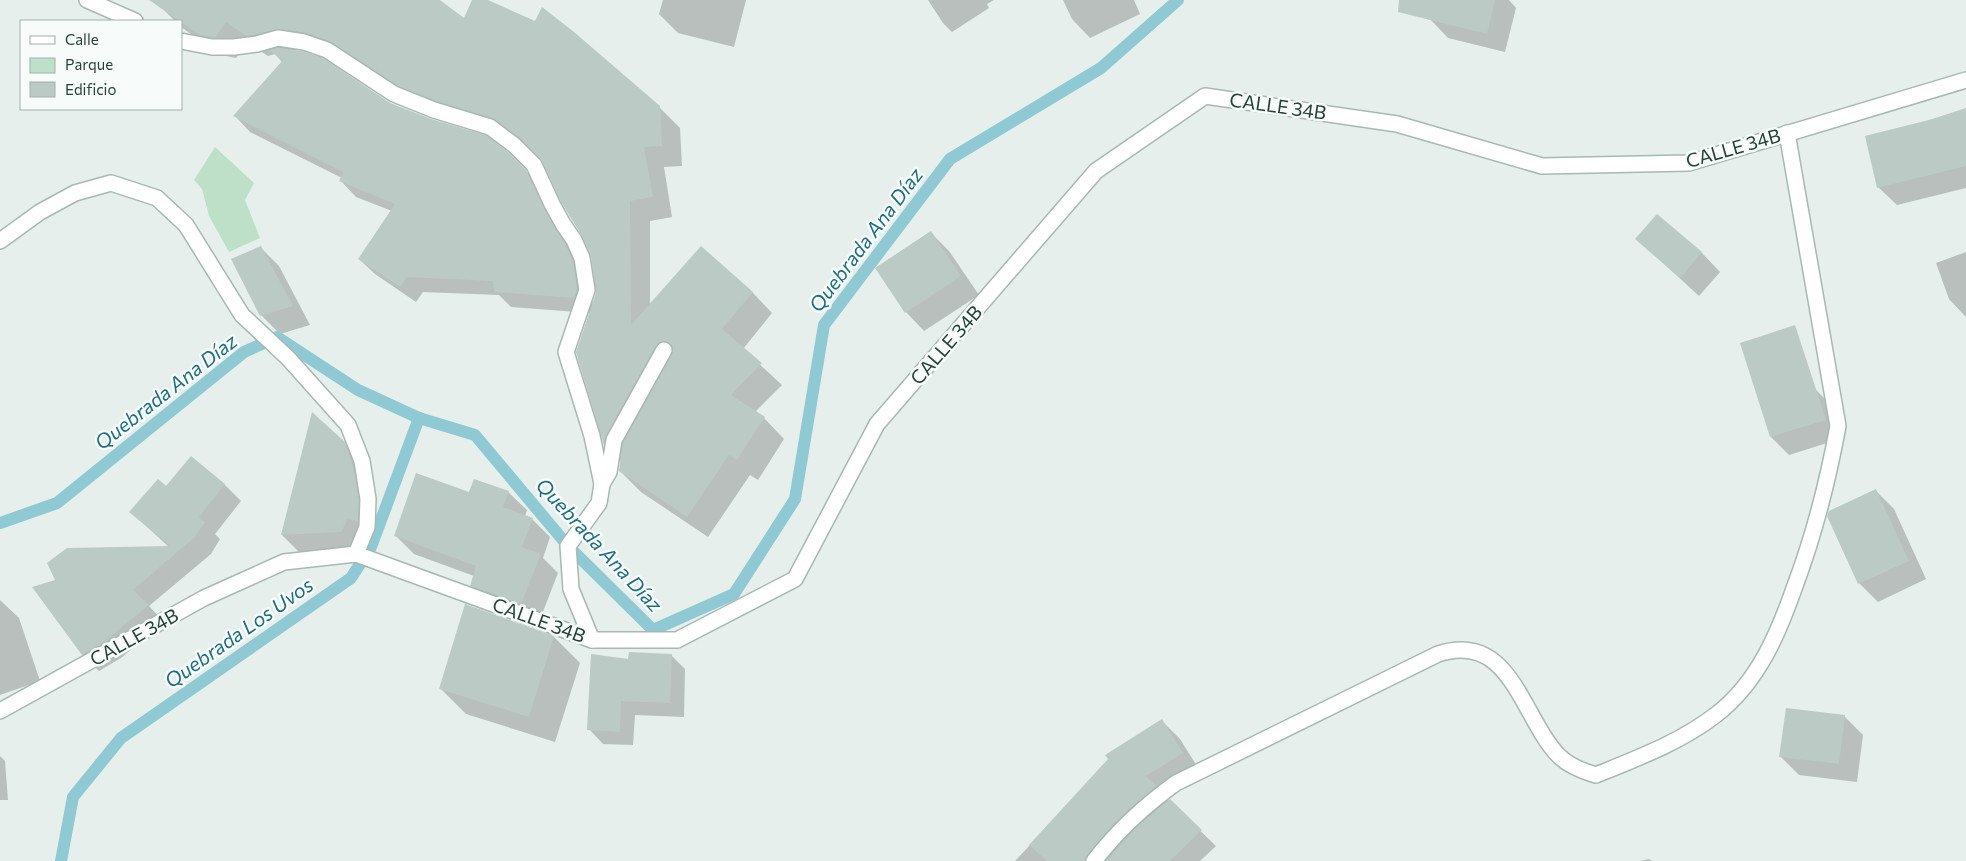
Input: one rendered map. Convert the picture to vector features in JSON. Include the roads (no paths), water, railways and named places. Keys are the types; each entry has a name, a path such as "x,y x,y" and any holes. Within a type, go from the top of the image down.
{"street":[{"path":"86,0 133,20"},
{"path":"182,41 212,48 257,44 278,38 304,42 327,50 394,94 434,110 490,127 514,145 534,165 552,204 574,240 582,258 587,290 566,352 592,436 602,484 599,503 568,546 571,589 592,640"},
{"name":"CALLE 34B","path":"0,711 204,598 284,562 356,554 592,640 677,640 795,578 877,424 1096,172 1205,96 1397,124 1542,166 1689,163 1966,80"},
{"path":"1094,861 1131,818 1176,783 1438,654 1451,650 1477,652 1493,659 1505,671 1552,748 1569,765 1596,776 1689,734 1718,713 1744,687 1763,660 1779,630 1791,598 1820,508 1838,426 1787,133"},
{"path":"0,241 40,212 75,193 111,183 157,198 186,225 242,315 288,358 348,424 362,461 368,499 368,527 356,554"},
{"path":"602,484 609,472 614,440 664,350"}],"waterway":[{"name":"Quebrada Ana Díaz","path":"0,523 57,503 244,352 277,337 358,390 419,418 475,435 568,546 653,630 734,594 795,499 824,325 950,159 1101,68 1178,0"},
{"name":"Quebrada Los Uvos","path":"61,861 73,797 121,738 351,578 371,547 419,418"}]}
